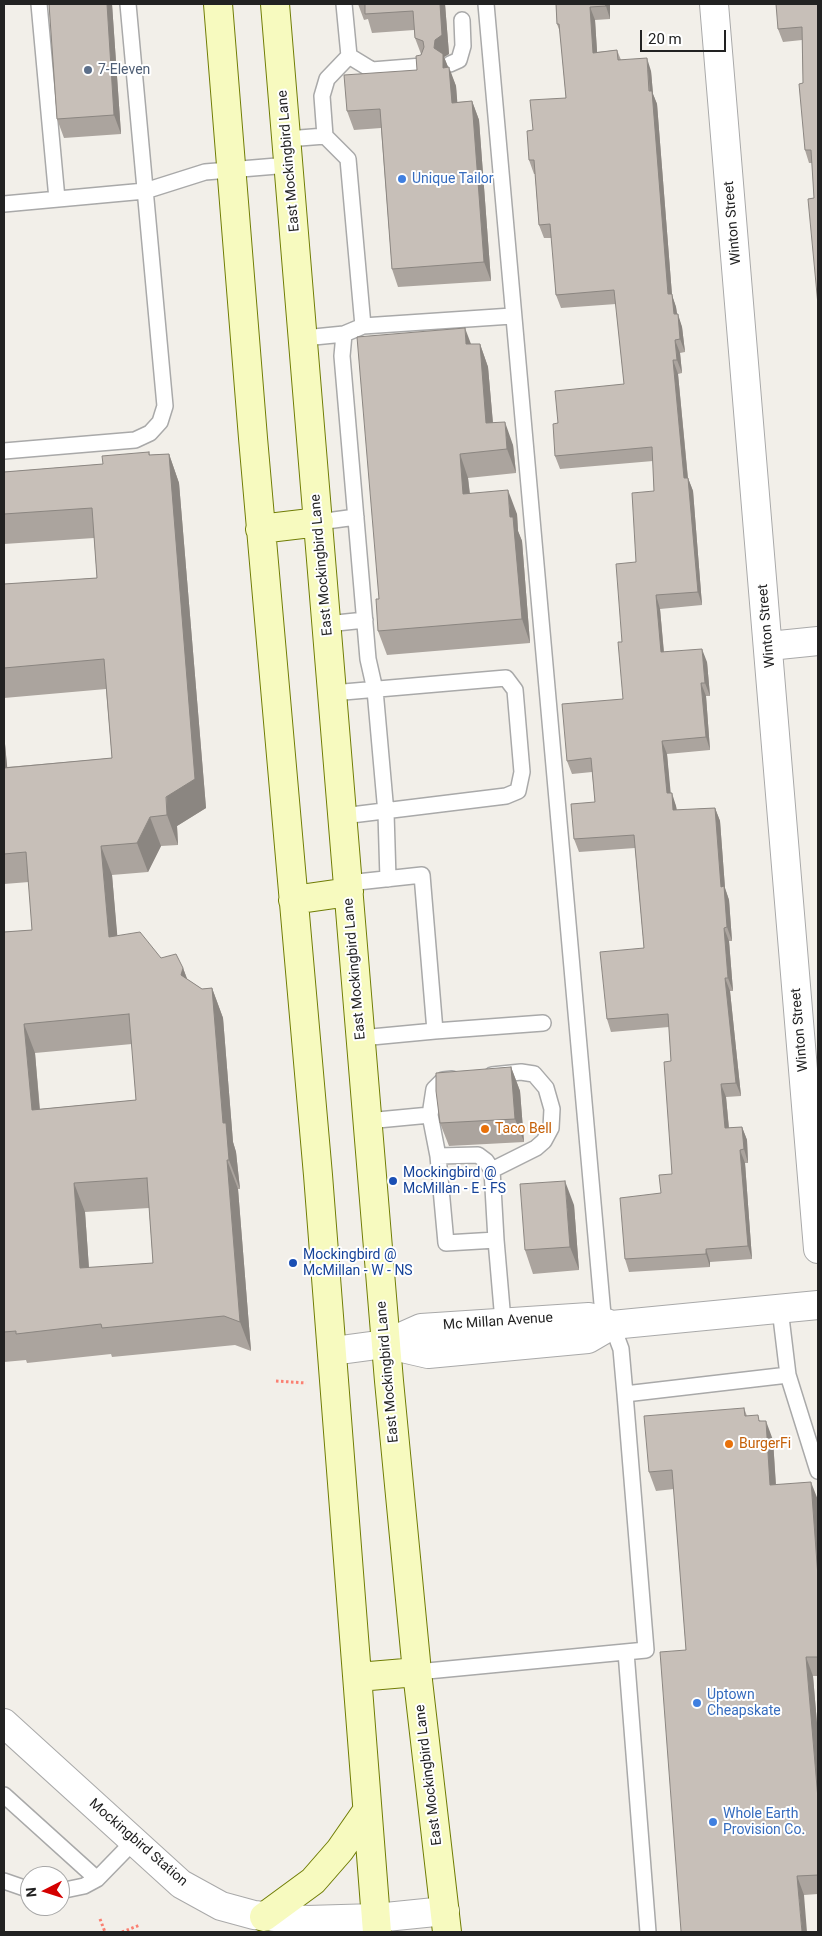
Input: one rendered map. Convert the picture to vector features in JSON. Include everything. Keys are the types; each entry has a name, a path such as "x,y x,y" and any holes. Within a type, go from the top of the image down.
{"main road":[{"path":"218,4 260,529 333,1351 376,1925"},
{"name":"East Mockingbird Lane","path":"275,4 386,1344 416,1672 446,1922"},
{"path":"260,529 319,522"},
{"path":"293,900 348,888"},
{"path":"358,1677 416,1672"},
{"path":"257,1921 312,1880 340,1850 367,1811"}],"street":[{"name":"Winton Street","path":"714,4 818,1249"},
{"path":"769,646 818,641"},
{"name":"Mc Millan Avenue","path":"333,1351 386,1344 421,1328 503,1321 589,1317 607,1325 818,1305"},
{"name":"Mc Millan Avenue","path":"386,1344 428,1354 588,1339 607,1325"},
{"name":"Mockingbird Station","path":"4,1723 182,1884 221,1906 257,1921 307,1920 376,1925 446,1922"}],"lane":[{"path":"39,4 57,199"},
{"path":"4,451 135,440 150,434 160,422 165,406 128,4"},
{"path":"344,4 348,56 326,79 322,96 325,136 348,159 362,326"},
{"path":"416,1672 646,1650 621,1348 607,1325 512,316 486,4"},
{"path":"450,64 459,60 463,46 462,20"},
{"path":"348,56 372,70 422,66"},
{"path":"4,204 145,192 205,172 230,170 288,152 325,136"},
{"path":"304,338 344,334 362,326 512,316"},
{"path":"344,334 342,356 368,659 375,690 386,813 388,879"},
{"path":"319,522 356,517"},
{"path":"327,624 365,620"},
{"path":"332,694 506,678 515,690 522,772 518,791 506,796 386,813 343,816"},
{"path":"348,888 388,879 422,875 435,1031"},
{"path":"361,1038 543,1024"},
{"path":"482,1076 521,1072 534,1074 546,1088 552,1109 551,1128 544,1141 536,1148 492,1170"},
{"path":"462,1078 443,1080 434,1089 430,1115 438,1156 446,1243 496,1240"},
{"path":"367,1121 430,1115"},
{"path":"438,1156 478,1156 486,1161 492,1170 503,1321"},
{"path":"780,1309 788,1375 818,1472"},
{"path":"625,1394 788,1375"},
{"path":"626,1652 648,1932"},
{"path":"4,1795 97,1879"},
{"path":"70,1889 84,1886 97,1879 134,1841"},
{"path":"4,1881 20,1887"}],"path":[{"path":"276,1381 307,1383"},
{"path":"100,1919 105,1932"},
{"path":"122,1932 140,1925"}],"building":[{"name":"7-Eleven","path":"49,4 107,4 114,115 57,119"},
{"path":"365,4 440,4 442,35 435,40 434,48 443,54 443,68 449,67 452,103 472,101 484,262 392,269 380,109 347,111 344,75 417,70 416,56 421,55 424,47 423,41 415,38 413,11 365,14"},
{"path":"556,4 605,4 606,6 590,7 593,53 617,50 618,60 647,58 649,91 652,91 668,294 672,294 674,314 678,314 680,339 675,340 677,360 673,360 684,478 688,478 698,592 656,595 661,652 702,649 705,683 701,683 706,737 662,741 667,793 672,793 673,810 715,808 721,887 724,886 727,927 724,928 728,978 725,978 736,1083 721,1084 725,1128 742,1127 744,1149 740,1150 748,1246 706,1249 706,1254 625,1259 620,1198 661,1193 659,1175 672,1174 664,1062 671,1061 668,1014 607,1019 600,952 644,948 634,835 574,839 571,804 595,802 591,758 567,761 562,704 623,699 618,642 622,642 616,564 636,562 632,493 654,491 652,447 555,456 553,424 558,423 555,391 624,384 614,290 556,295 550,224 539,225 534,160 529,160 527,131 533,130 530,100 566,98"},
{"path":"776,4 818,4 818,305 808,199 814,198 811,150 805,150 799,84 803,83 802,27 778,29"},
{"path":"465,328 466,344 480,344 486,423 505,422 507,449 460,454 463,494 508,490 510,517 513,517 522,619 378,631 376,599 379,599 357,337"},
{"path":"149,452 149,455 169,454 195,779 166,797 167,815 150,817 137,843 101,846 109,937 140,932 161,958 176,954 183,968 181,975 202,989 212,988 223,1123 226,1123 229,1160 227,1160 240,1322 224,1316 102,1328 101,1324 16,1334 16,1331 4,1332 4,932 32,930 26,852 4,854 4,768 112,758 104,659 4,668 4,584 97,578 92,508 4,514 4,472 103,464 102,456","holes":["129,1014 136,1100 32,1110 24,1024","147,1178 153,1263 80,1268 74,1183"]},
{"path":"511,1067 515,1119 440,1123 436,1073"},
{"path":"565,1181 570,1247 525,1250 520,1184"},
{"path":"744,1408 745,1416 758,1415 759,1421 766,1421 770,1485 811,1482 818,1577 818,1657 806,1657 818,1799 818,1875 797,1876 802,1932 680,1932 660,1652 686,1650 672,1470 649,1472 644,1416"}],"place":[{"name":"7-Eleven","path":"88,70"},
{"name":"Unique Tailor","path":"402,179"},
{"name":"Taco Bell","path":"485,1129"},
{"name":"Mockingbird @ McMillan - E - FS","path":"393,1181"},
{"name":"Mockingbird @ McMillan - W - NS","path":"293,1263"},
{"name":"BurgerFi","path":"729,1444"},
{"name":"Uptown Cheapskate","path":"697,1703"},
{"name":"Whole Earth Provision Co.","path":"713,1822"}]}
